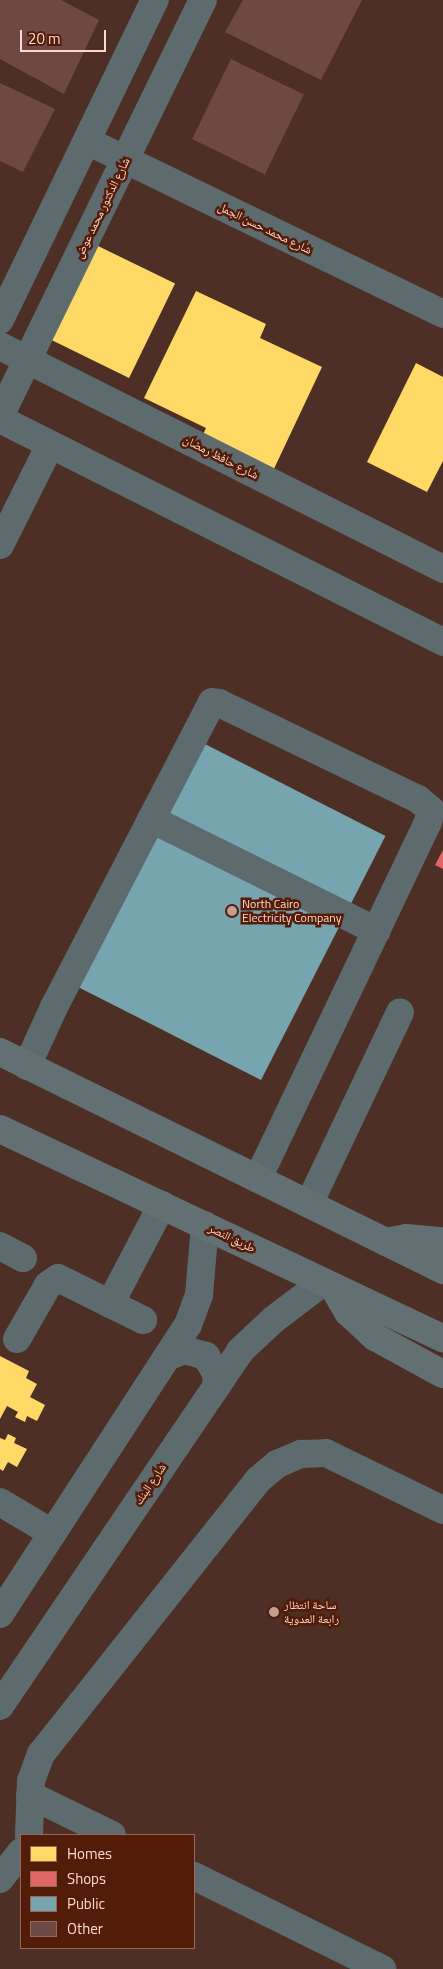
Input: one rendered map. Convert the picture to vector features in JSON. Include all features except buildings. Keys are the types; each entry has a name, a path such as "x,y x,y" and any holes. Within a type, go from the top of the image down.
{"highway":[{"path":"0,1052 443,1270"},
{"name":"طريق النصر","path":"0,1130 443,1338"},
{"path":"386,1242 406,1238 443,1241"},
{"path":"328,1284 348,1312 375,1337 443,1374"}],"street":[{"path":"0,320 155,0"},
{"name":"شارع الدكتور محمد عوض","path":"0,418 203,0"},
{"name":"شارع محمد حسن الجمل","path":"86,141 443,314"},
{"name":"شارع حافظ رمضان","path":"0,346 443,569"},
{"path":"0,418 50,445 443,642"},
{"path":"2,538 50,445"},
{"path":"27,1066 209,704 215,702 418,799 427,805 431,815 258,1179"},
{"path":"151,819 377,930"},
{"path":"309,1204 400,1012"},
{"path":"110,1304 162,1205"},
{"path":"0,1614 167,1357 195,1310 205,1225"},
{"path":"17,1340 52,1280 63,1280 143,1320"},
{"name":"شارع البنك","path":"0,1706 216,1386 254,1336 328,1284"},
{"path":"167,1357 184,1350 206,1356 215,1370 216,1386"},
{"path":"29,1834 32,1809 30,1795 35,1767 50,1742 258,1480 277,1464 301,1454 326,1453 443,1510"},
{"path":"0,1502 52,1533"},
{"path":"30,1795 110,1834"},
{"path":"0,1879 20,1853"},
{"path":"195,1876 382,1969"}],"place":[{"name":"North Cairo Electricity Company","path":"232,911"},
{"name":"ساحة انتظار رابعة العدوية","path":"274,1612"}]}
